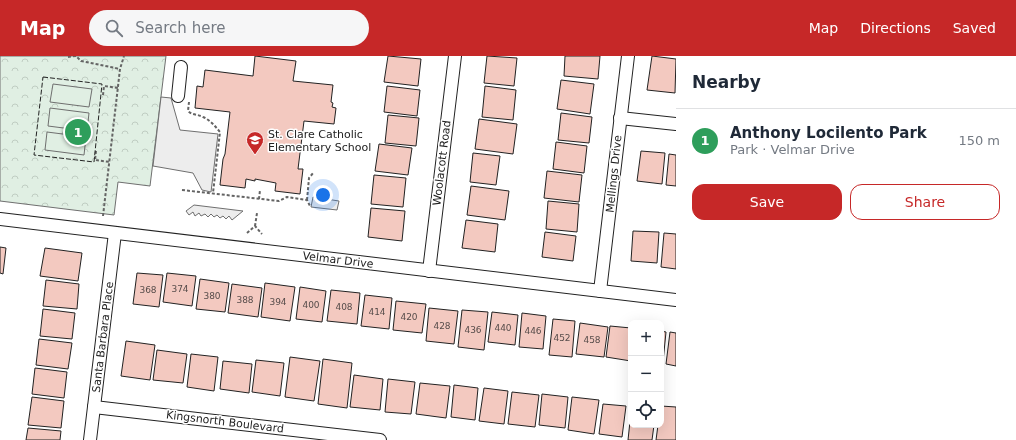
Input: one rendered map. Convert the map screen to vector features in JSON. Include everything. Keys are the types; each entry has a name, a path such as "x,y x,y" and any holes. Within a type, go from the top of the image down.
{"street":[{"name":"Woolacott Road","path":"429,271 455,56"},
{"name":"Mellings Drive","path":"600,291 628,56"},
{"path":"181,67 183,97"},
{"path":"620,118 676,124"},
{"name":"Velmar Drive","path":"0,219 676,300"},
{"name":"Santa Barbara Place","path":"90,440 115,233"},
{"name":"Kingsnorth Boulevard","path":"94,407 380,440"}],"path":[{"path":"68,57 76,56 81,61 120,70"},
{"path":"103,216 120,70 124,56"},
{"path":"103,95 104,86 118,88"},
{"path":"183,97 188,111 191,114 204,117 212,122 220,132 213,193"},
{"path":"96,151 95,160 110,162"},
{"path":"310,206 307,200 309,178 314,172"},
{"path":"182,190 280,201 287,197 307,200"},
{"path":"259,199 260,190"},
{"path":"247,233 255,226 257,213"},
{"path":"255,226 262,234"}],"green space":[{"path":"0,56 166,56 150,186 118,182 114,215 0,201"},
{"path":"53,84 92,89 89,107 50,102"},
{"path":"50,108 89,113 87,131 48,126"},
{"path":"47,132 86,137 84,155 45,150"}],"shaded area":[{"path":"161,97 171,98 180,130 218,134 211,192 202,190 193,173 153,166"},
{"path":"313,197 339,201 337,210 311,207"},
{"path":"194,205 243,211 232,220 229,216 226,219 223,216 220,218 217,215 214,217 211,214 208,217 205,214 201,216 199,213 195,216 193,212 189,215 186,211"}],"building":[{"path":"255,56 296,61 293,81 333,85 331,102 333,103 332,107 336,108 334,124 304,121 298,169 303,169 300,194 275,191 276,183 255,179 255,181 246,179 245,188 220,185 230,112 195,108 197,86 203,87 205,70 253,76"},
{"path":"388,56 421,59 418,86 384,82"},
{"path":"487,56 517,58 514,86 484,83"},
{"path":"565,56 600,56 598,79 564,76"},
{"path":"652,56 676,59 675,93 647,90"},
{"path":"561,80 594,84 590,114 557,109"},
{"path":"387,86 420,90 417,116 384,112"},
{"path":"485,86 516,90 513,120 482,117"},
{"path":"561,113 592,117 589,143 558,140"},
{"path":"388,115 419,118 416,146 385,143"},
{"path":"479,119 517,124 513,154 475,149"},
{"path":"556,142 587,146 584,173 553,169"},
{"path":"379,144 412,148 408,175 375,171"},
{"path":"641,151 665,153 662,184 637,181"},
{"path":"473,153 500,156 496,185 470,182"},
{"path":"669,154 676,155 676,186 666,185"},
{"path":"547,171 582,175 579,202 544,198"},
{"path":"374,175 406,178 403,207 371,204"},
{"path":"471,186 509,191 505,220 467,215"},
{"path":"548,201 579,204 577,232 546,229"},
{"path":"371,208 405,211 402,241 368,237"},
{"path":"466,220 498,224 495,252 462,248"},
{"path":"633,231 659,232 657,263 631,261"},
{"path":"545,232 576,236 573,261 542,257"},
{"path":"664,233 676,234 676,269 661,267"},
{"path":"0,247 6,248 3,274 0,273"},
{"path":"45,248 82,253 78,281 40,276"},
{"path":"137,273 163,275 159,307 133,304"},
{"path":"167,273 196,276 192,306 163,302"},
{"path":"200,279 229,283 225,312 196,309"},
{"path":"46,280 79,284 77,309 43,306"},
{"path":"265,283 295,287 290,321 261,317"},
{"path":"232,284 262,288 258,317 228,313"},
{"path":"300,287 326,291 322,322 296,319"},
{"path":"331,290 360,293 357,324 327,321"},
{"path":"365,295 392,298 389,329 361,326"},
{"path":"396,301 426,304 422,333 393,330"},
{"path":"429,308 458,311 454,344 426,341"},
{"path":"43,309 75,313 72,339 40,336"},
{"path":"462,310 488,312 484,350 458,347"},
{"path":"492,312 518,315 515,345 488,342"},
{"path":"522,313 546,316 543,349 519,347"},
{"path":"553,319 575,321 572,357 549,355"},
{"path":"580,323 608,327 604,357 576,354"},
{"path":"610,326 628,328 628,361 606,357"},
{"path":"664,332 666,332 664,352"},
{"path":"670,332 676,333 676,366 666,364"},
{"path":"39,339 72,343 68,369 36,365"},
{"path":"126,341 155,345 150,380 121,376"},
{"path":"157,350 187,354 183,383 153,380"},
{"path":"191,354 218,357 214,391 187,387"},
{"path":"290,357 320,361 314,401 285,397"},
{"path":"323,359 352,363 347,408 318,404"},
{"path":"256,360 284,363 280,396 252,392"},
{"path":"223,361 252,364 249,393 220,389"},
{"path":"35,368 67,372 64,398 32,394"},
{"path":"354,375 383,379 380,410 350,407"},
{"path":"388,379 415,382 411,414 385,412"},
{"path":"420,383 450,386 446,418 416,414"},
{"path":"454,385 478,388 475,420 451,417"},
{"path":"484,388 508,391 504,424 479,421"},
{"path":"512,392 539,395 535,427 508,424"},
{"path":"542,394 568,397 565,428 539,425"},
{"path":"32,397 64,401 61,428 28,425"},
{"path":"572,397 599,400 594,434 568,430"},
{"path":"603,404 626,406 622,437 599,434"},
{"path":"664,406 676,407 676,440 656,440 658,428 664,428"},
{"path":"28,428 61,431 60,440 26,440"},
{"path":"629,428 654,428 652,440 628,440"}],"fence":[{"path":"43,77 102,84 94,162 34,155 43,77"}],"place":[{"name":"Anthony Locilento Park","path":"78,132"},
{"name":"St. Clare Catholic Elementary School","path":"255,155"}]}
